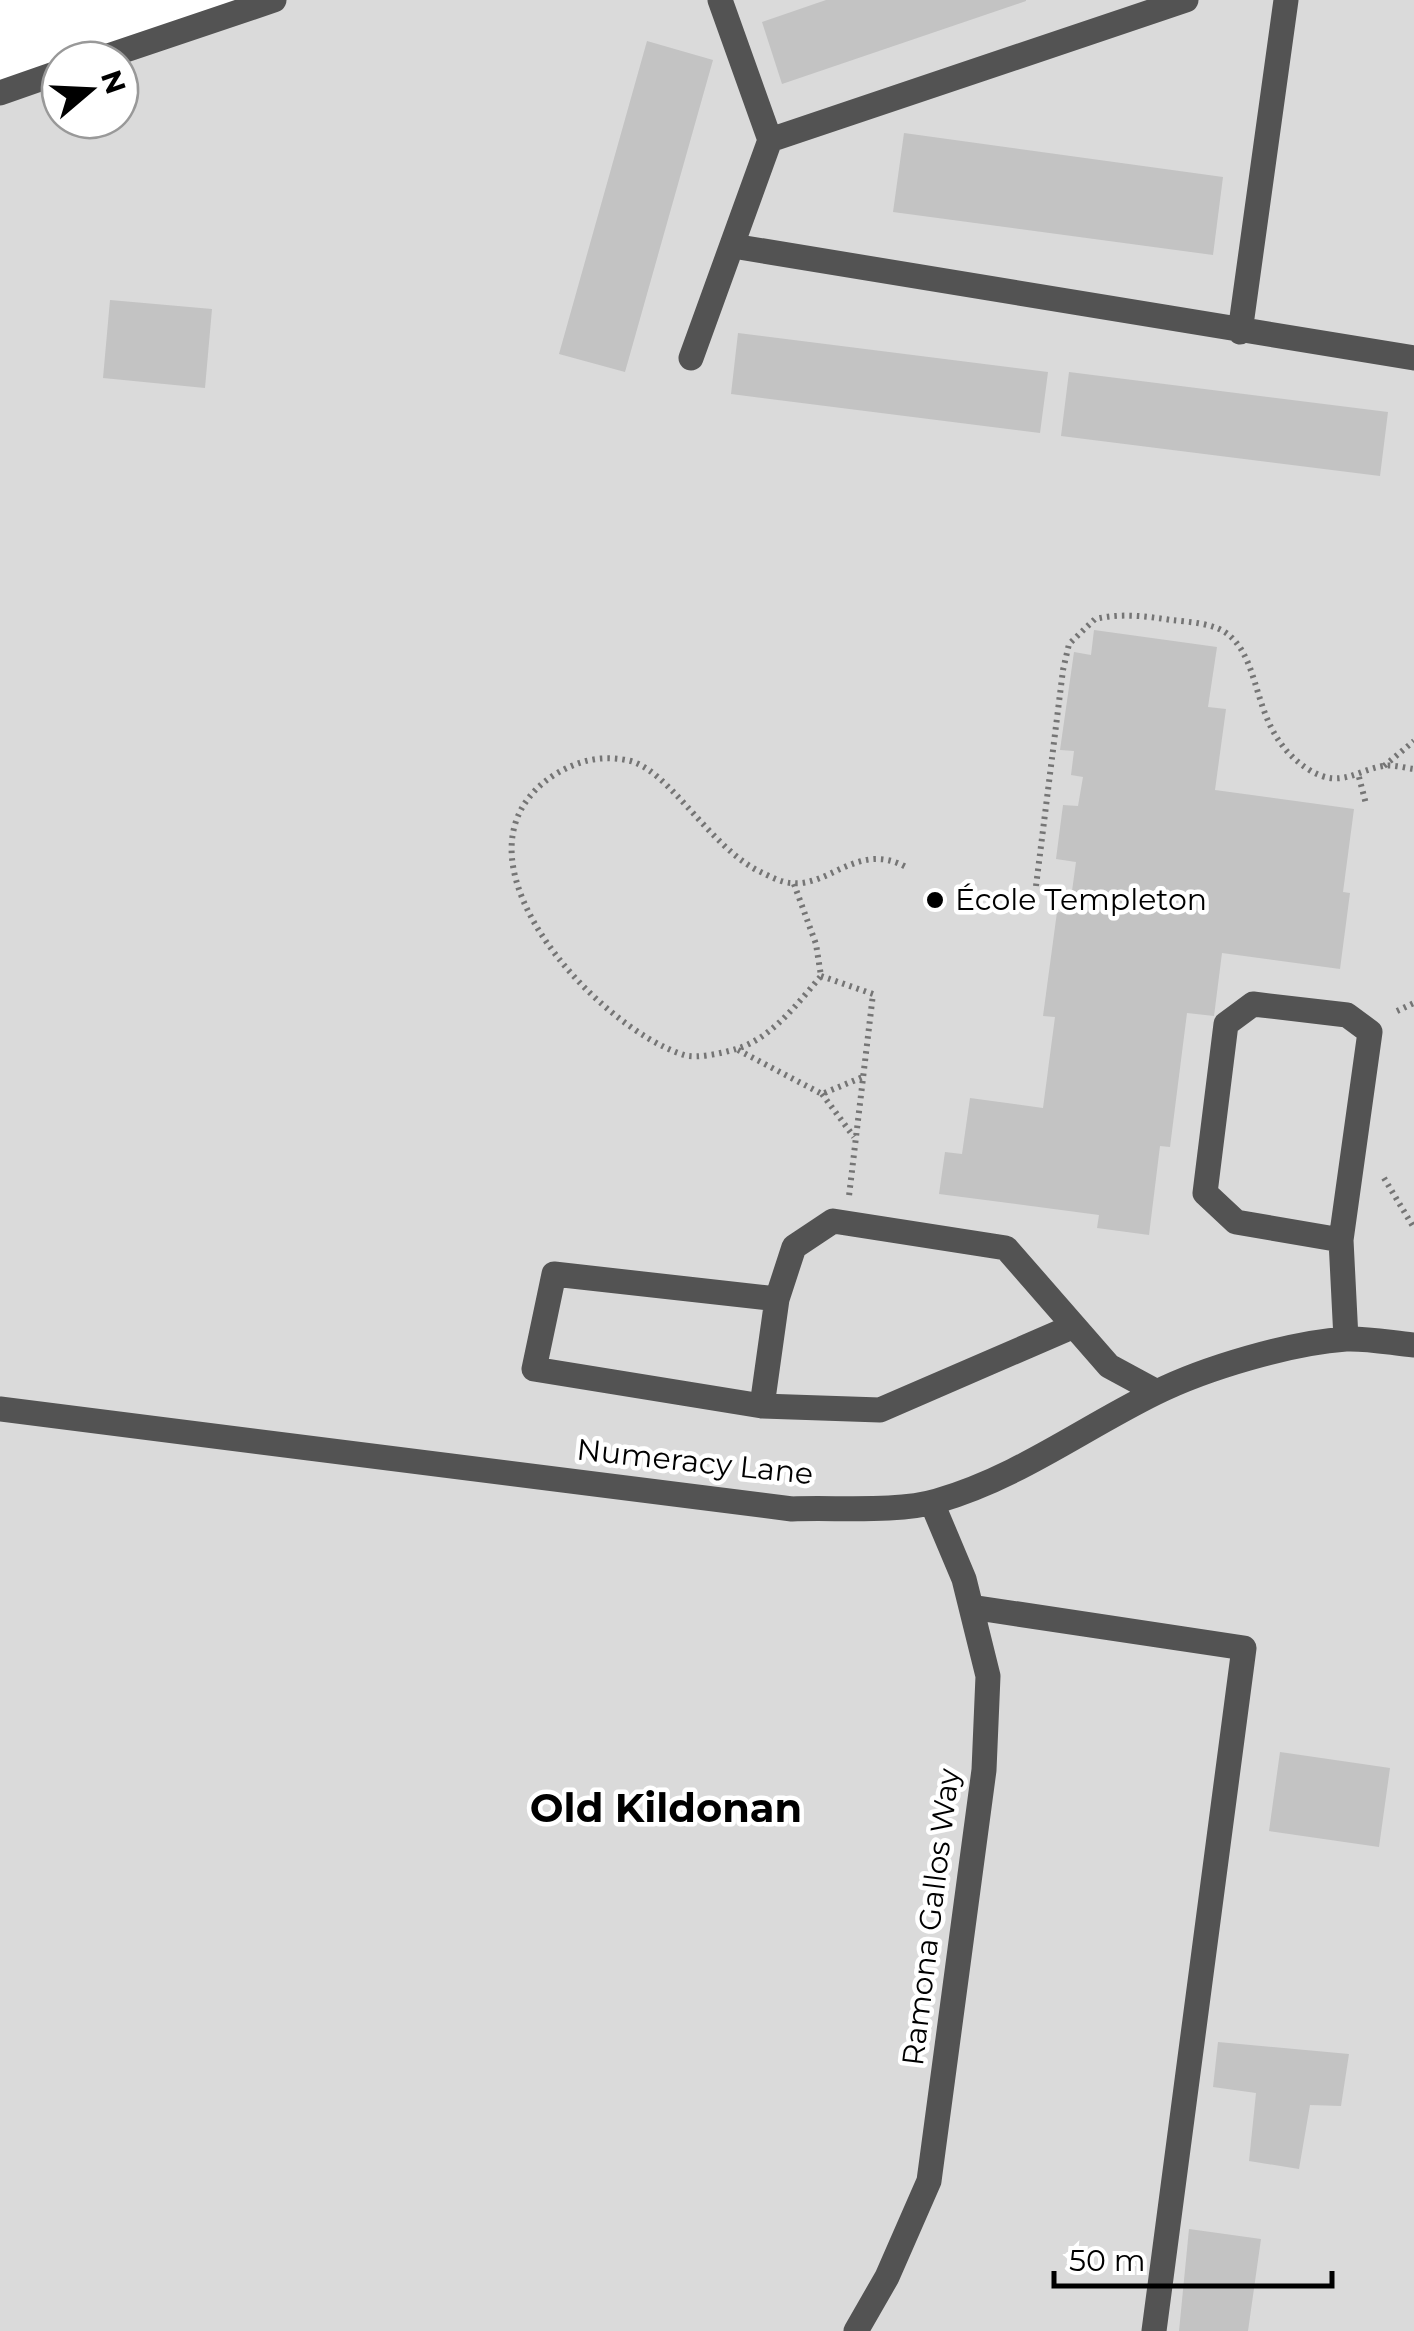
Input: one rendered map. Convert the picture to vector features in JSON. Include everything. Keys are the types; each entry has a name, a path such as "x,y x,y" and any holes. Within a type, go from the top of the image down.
{"street":[{"path":"140,45 274,0"},
{"path":"691,358 770,140 720,0"},
{"path":"770,140 1186,0"},
{"path":"1240,332 1286,0"},
{"path":"0,92 40,79"},
{"path":"733,246 1414,358"},
{"path":"1341,1240 1236,1222 1206,1193 1226,1024 1253,1004 1347,1014 1370,1032 1341,1240 1346,1339"},
{"path":"762,1406 777,1299 794,1247 833,1221 1006,1248 1109,1366 1157,1392"},
{"path":"777,1299 554,1274 534,1369 762,1406 880,1410 1074,1326"},
{"name":"Numeracy Lane","path":"0,1409 792,1509 932,1503 1037,1462 1157,1392 1256,1358 1346,1339 1414,1345"},
{"name":"Ramona Gallos Way","path":"856,2331 887,2277 928,2181 984,1770 988,1676 964,1579 932,1503"},
{"path":"970,1607 1244,1648 1154,2331"}],"path":[{"path":"1036,886 1063,670 1069,644 1095,619 1143,616 1216,628 1230,636 1242,654 1263,717 1278,738 1309,770 1335,781 1359,777 1384,766 1414,741"},
{"path":"821,976 762,1036 737,1049 687,1057 597,1003 560,961 530,915 514,874 512,836 523,806 543,782 572,764 597,758 630,760 657,774 728,852 761,872 794,884 874,858 891,858 906,867"},
{"path":"1384,766 1414,769"},
{"path":"1359,777 1366,804"},
{"path":"794,884 816,944 821,976"},
{"path":"821,976 873,994 849,1202"},
{"path":"1398,1011 1414,1003"},
{"path":"737,1049 822,1094 856,1138"},
{"path":"822,1094 865,1076"},
{"path":"1384,1178 1414,1228"}],"shaded area":[{"path":"278,0 1414,0 1414,2331 0,2331 0,95 40,82 40,140 140,140 140,52"}],"building":[{"path":"826,0 1026,1 782,84 762,22"},
{"path":"647,41 713,60 625,372 559,354"},
{"path":"904,133 1223,177 1213,255 893,212"},
{"path":"110,300 212,309 205,388 103,378"},
{"path":"738,333 1048,372 1040,433 731,394"},
{"path":"1069,372 1388,412 1380,476 1061,436"},
{"path":"1094,630 1217,647 1208,707 1226,709 1215,790 1354,809 1343,892 1350,893 1340,969 1222,953 1214,1016 1187,1013 1170,1147 1160,1146 1149,1235 1097,1228 1099,1215 939,1194 945,1152 962,1154 970,1098 1043,1108 1055,1017 1043,1016 1057,912 1069,913 1076,862 1056,859 1063,805 1078,806 1083,777 1071,775 1074,751 1060,750 1074,652 1091,655"},
{"path":"1280,1752 1390,1768 1379,1847 1269,1831"},
{"path":"1218,2042 1349,2054 1341,2106 1310,2105 1299,2169 1249,2161 1256,2093 1213,2087"},
{"path":"1189,2229 1261,2239 1248,2331 1179,2331"}],"place":[{"name":"École Templeton","path":"935,900"}],"district":[{"name":"Old Kildonan","path":"666,1808"}]}
